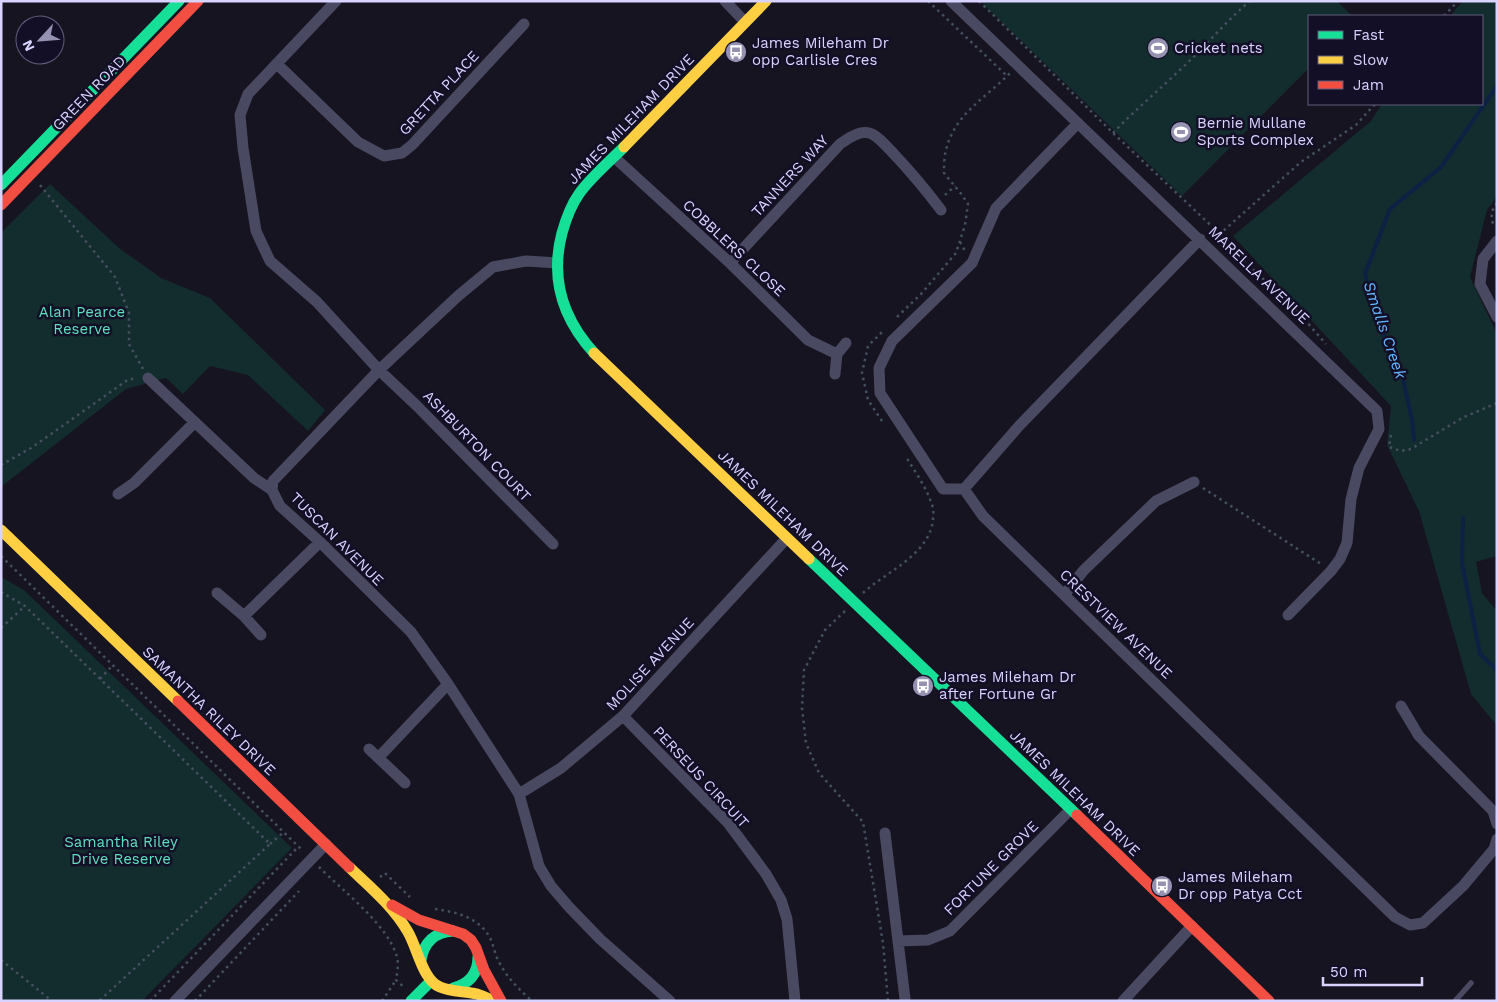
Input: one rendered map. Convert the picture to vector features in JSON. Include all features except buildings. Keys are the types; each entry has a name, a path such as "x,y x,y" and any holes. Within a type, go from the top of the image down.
{"main road":[{"name":"GREEN ROAD","path":"1,185 179,1"},
{"name":"GREEN ROAD","path":"1,205 198,1"},
{"name":"JAMES MILEHAM DRIVE","path":"766,1 583,188 572,204 560,237 558,262 558,280 564,308 582,339 853,603 1071,809 1269,1001"},
{"name":"SAMANTHA RILEY DRIVE","path":"1,530 6,537 388,904 408,932 421,960 423,970 431,981"},
{"name":"SAMANTHA RILEY DRIVE","path":"388,904 419,920 463,934 471,940 501,1001"},
{"path":"421,960 425,946 431,938 444,932 453,931"},
{"path":"453,988 463,986 474,976 478,967 478,957"},
{"path":"413,999 431,981 439,987 453,988 477,994 495,1001"}],"street":[{"name":"ASHBURTON COURT","path":"336,1 278,65 248,94 240,115 243,148 256,231 270,262 317,302 380,370 553,544"},
{"path":"725,1 745,22"},
{"name":"MARELLA AVENUE","path":"951,1 1377,411 1379,429 1359,468 1351,499 1347,542 1340,559 1288,616"},
{"name":"GRETTA PLACE","path":"278,65 358,142 384,156 402,153 412,146 524,24"},
{"path":"1078,123 996,208 972,263 892,340 879,368 880,393 943,489 964,490 1019,426 1200,239"},
{"name":"TANNERS WAY","path":"730,263 840,144 851,136 862,133 872,134 880,140 918,179 941,210"},
{"name":"COBBLERS CLOSE","path":"614,157 730,263 808,340 837,354"},
{"path":"1497,241 1482,260 1480,284 1497,317"},
{"name":"TUSCAN AVENUE","path":"519,794 448,684 410,632 320,542 280,506 272,490 273,481 380,370 451,302 493,267 526,261 558,262"},
{"path":"835,374 837,354 846,343"},
{"path":"148,378 254,478 272,490"},
{"path":"118,494 134,483 195,422"},
{"path":"1065,594 1084,570 1156,501 1194,482"},
{"name":"CRESTVIEW AVENUE","path":"964,490 983,516 1395,917 1410,925 1423,923 1463,886 1494,849 1497,839"},
{"name":"MOLISE AVENUE","path":"519,794 561,768 623,716 787,538"},
{"path":"244,616 320,542"},
{"path":"217,593 244,616 261,635"},
{"path":"378,757 448,684"},
{"path":"1401,706 1419,736 1493,811 1497,824"},
{"name":"PERSEUS CIRCUIT","path":"623,716 728,823 766,874 781,900 787,919 796,1001"},
{"path":"369,749 405,783"},
{"path":"519,794 539,866 551,886 600,939 670,1001"},
{"name":"FORTUNE GROVE","path":"898,941 928,940 950,931 1071,809"},
{"path":"885,833 905,999"},
{"path":"175,1001 326,844"},
{"path":"1123,1001 1192,926"}],"lane":[{"path":"1454,1001 1471,983"}],"path":[{"path":"928,1 1007,76"},
{"path":"979,1 1113,134 1220,234 1243,260 1298,312 1329,348"},
{"path":"1113,134 1128,117 1182,68 1228,19 1250,1"},
{"path":"1445,15 1458,1"},
{"path":"894,320 921,294 956,253 965,225 968,204 944,173 945,150 952,133 965,113 1018,65 1027,49"},
{"path":"1220,234 1301,162 1356,125 1374,105"},
{"path":"1,465 31,448 129,379 148,378 129,344 128,313 115,277 40,185"},
{"path":"1497,203 1491,215 1493,224 1497,225"},
{"path":"883,422 868,400 862,374 868,346 888,326"},
{"path":"1391,430 1389,446 1401,451 1411,449 1462,418 1497,404"},
{"path":"888,1001 883,943 863,822 819,773 806,743 802,708 804,670 825,630 875,583 917,552 932,531 934,510 924,487 902,451"},
{"path":"1194,482 1331,571"},
{"path":"1,556 379,925 392,944 397,958 398,969 396,980 382,1001"},
{"path":"858,586 865,592"},
{"path":"1,592 24,606 270,844"},
{"path":"1,628 24,606"},
{"path":"100,679 113,665"},
{"path":"99,1001 284,832"},
{"path":"150,1001 298,847"},
{"path":"195,1001 301,890"},
{"path":"1,960 52,1001"},
{"path":"396,980 413,999"}],"green space":[{"name":"Bernie Mullane Sports Complex","path":"980,1 1337,1 1351,15 1308,15 1308,69 1182,196"},
{"path":"1463,1 1497,1 1497,196 1487,210 1470,277 1497,334 1497,556 1476,562 1482,593 1497,611 1497,726 1471,694 1419,511 1387,445 1391,406 1233,236 1371,121 1381,105 1483,105 1483,15 1451,15"},
{"name":"Alan Pearce Reserve","path":"50,184 119,248 161,278 210,298 325,410 308,431 248,375 210,366 183,394 166,378 126,389 1,487 1,233"},
{"name":"Samantha Riley Drive Reserve","path":"1,577 24,590 292,848 142,1001 1,1001"}],"waterway":[{"name":"Smalls Creek","path":"1414,440 1412,420 1401,370 1381,330 1365,274 1390,209 1441,167 1497,86"},
{"name":"Smalls Creek","path":"1463,518 1462,563 1480,654 1497,670"}],"traffic: fast":[{"path":"1,185 179,1"},
{"path":"594,353 583,340 567,312 558,282 559,250 565,223 576,198 588,182 624,147"},
{"path":"809,559 1077,815"},
{"path":"421,960 422,954 431,939 441,933 453,931"},
{"path":"453,988 464,984 472,977 478,963 478,957"},
{"path":"411,1001 431,981"}],"traffic: slow":[{"path":"624,147 766,1"},
{"path":"594,353 809,559"},
{"path":"1,530 178,701"},
{"path":"349,867 381,897 402,923 411,938 425,971 434,984 444,989 477,994 495,1001"}],"traffic: jam":[{"path":"1,205 198,1"},
{"path":"178,701 349,867"},
{"path":"1077,815 1269,1001"},
{"path":"392,905 419,920 463,934 471,940 484,970 501,1001"}],"place":[{"name":"Cricket nets","path":"1158,48"},
{"name":"James Mileham Dr opp Carlisle Cres","path":"736,52"},
{"name":"Bernie Mullane Sports Complex","path":"1181,132"},
{"name":"James Mileham Dr after Fortune Gr","path":"923,686"},
{"name":"James Mileham Dr opp Patya Cct","path":"1162,886"}]}
